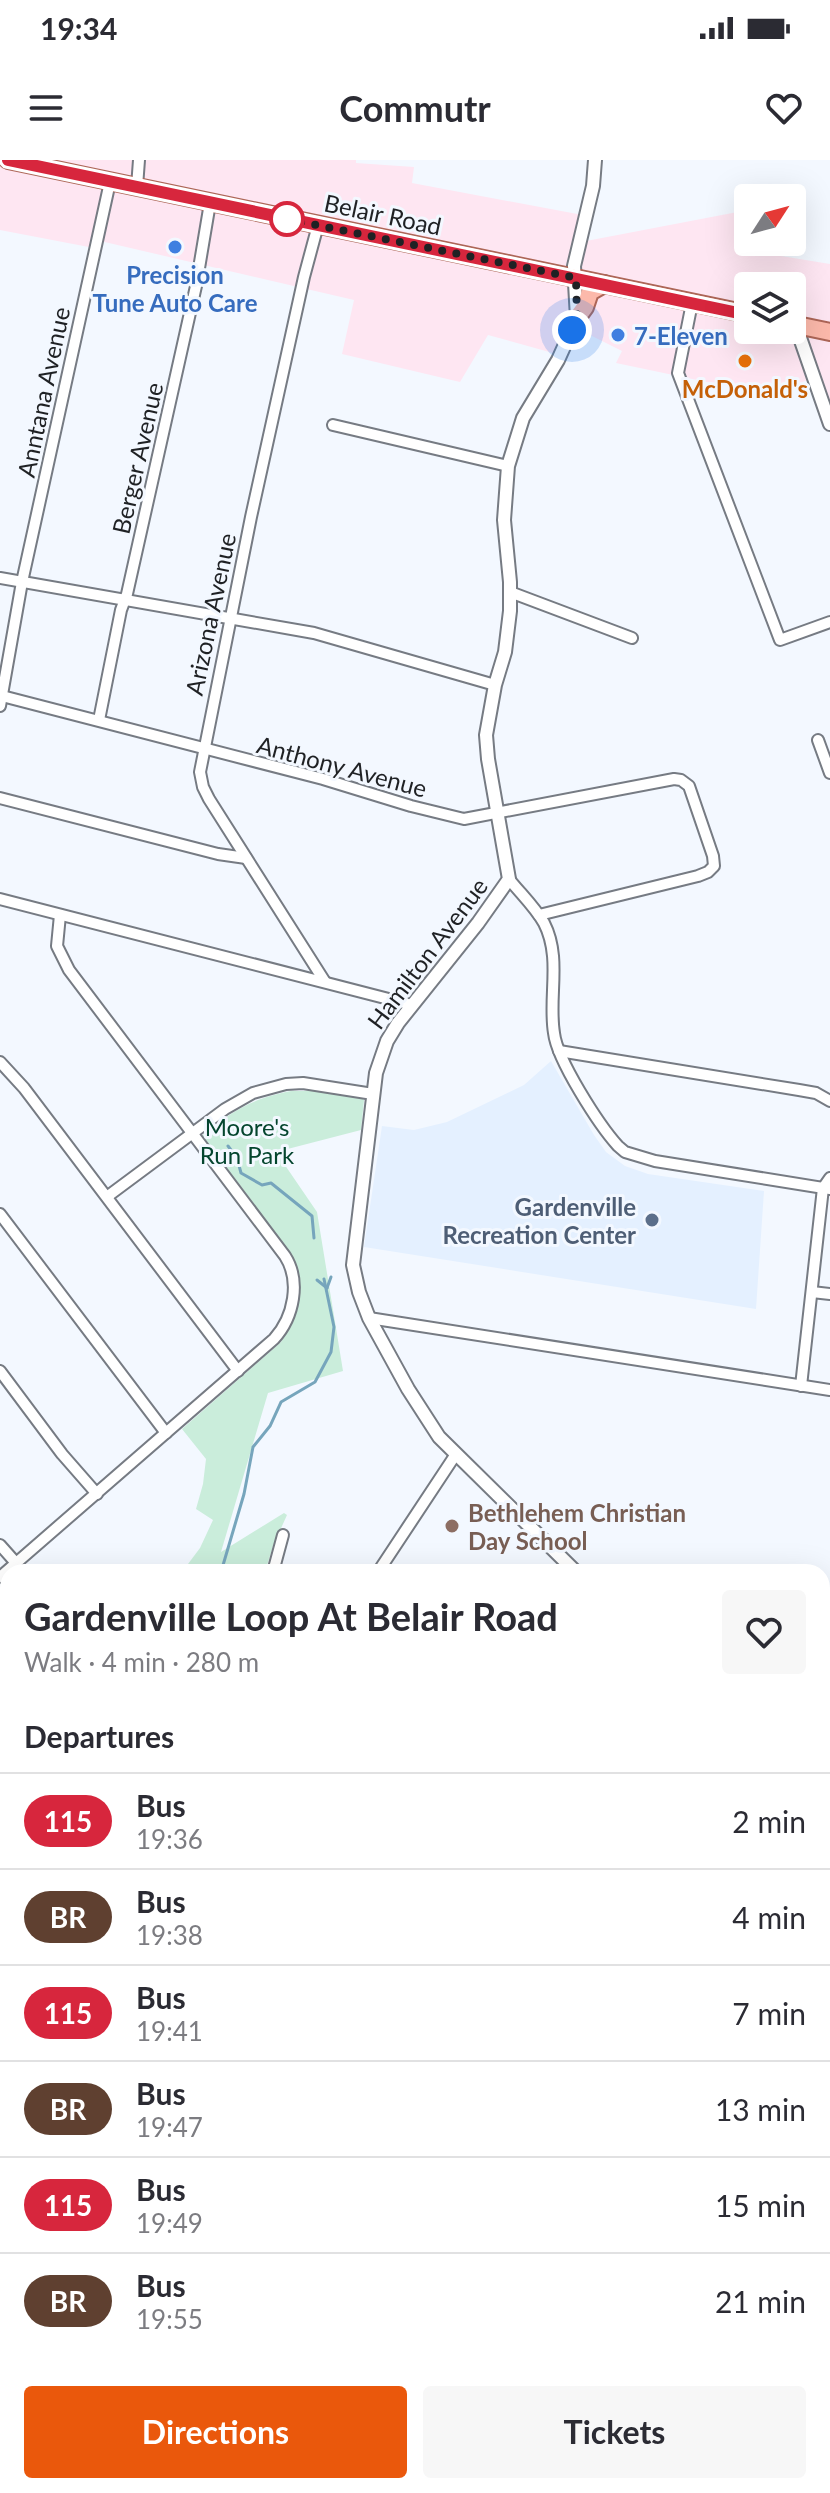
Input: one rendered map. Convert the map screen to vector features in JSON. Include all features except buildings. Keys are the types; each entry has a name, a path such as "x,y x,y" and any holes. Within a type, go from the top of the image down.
{"main road":[{"name":"Belair Road","path":"16,161 734,311"},
{"path":"577,318 590,292 604,284"},
{"path":"806,327 830,332"}],"street":[{"path":"137,187 139,160"},
{"name":"Hamilton Avenue","path":"568,1564 439,1437 369,1318 353,1265 376,1073 387,1041 509,879 486,735 507,638 510,592 504,520 508,466 523,418 558,360 577,318 574,266 593,186 595,160"},
{"name":"Anntana Avenue","path":"1,701 22,582 110,182"},
{"name":"Berger Avenue","path":"99,720 123,601 196,286 210,203"},
{"name":"Arizona Avenue","path":"318,225 304,277 200,763 203,787 325,982"},
{"path":"692,303 678,373 780,640 830,622"},
{"path":"802,344 830,424"},
{"path":"333,425 508,466"},
{"path":"0,578 314,633 495,685"},
{"path":"510,592 632,638"},
{"name":"Anthony Avenue","path":"1,701 99,720 203,750 323,779 453,818 499,813 674,779 685,783 692,792 713,856 712,869 698,876 539,915"},
{"path":"818,740 830,773"},
{"path":"0,798 218,854 246,858"},
{"path":"509,879 539,915 548,934 555,968 553,1032 559,1051 608,1134 625,1152 655,1161 828,1185 801,1386"},
{"path":"0,899 412,1005"},
{"path":"0,1545 16,1563 238,1371 280,1333 288,1317 295,1284 285,1256 61,958 57,936 60,915"},
{"path":"559,1051 784,1087 828,1099"},
{"path":"0,1062 14,1075 108,1196 238,1371"},
{"path":"108,1196 237,1100 253,1093 303,1083 373,1094"},
{"path":"0,1214 166,1433"},
{"path":"812,1292 830,1294"},
{"path":"369,1318 830,1390"},
{"path":"0,1371 62,1454 97,1494"},
{"path":"383,1564 456,1454"},
{"path":"275,1564 283,1535"}],"shaded area":[{"path":"0,160 356,160 356,163 414,167 412,183 588,216 581,242 734,213 734,256 781,256 830,264 830,423 813,378 769,395 616,363 622,351 574,327 560,355 488,335 460,382 342,354 354,300 96,240 94,248 0,230"},
{"path":"551,1061 594,1135 606,1152 625,1166 648,1174 764,1191 756,1309 364,1247 382,1126 414,1130 447,1122 524,1085"}],"green space":[{"name":"Moore's Run Park","path":"291,1091 317,1091 364,1100 361,1130 276,1152 317,1212 343,1371 268,1393 221,1552 284,1513 287,1515 267,1564 188,1564 200,1548 213,1520 196,1509 206,1459 182,1429 281,1342 294,1319 299,1298 298,1275 289,1251 203,1136 235,1111 266,1097"}],"waterway":[{"path":"228,1146 237,1158 241,1173 262,1185 271,1183 312,1216 314,1238"},
{"path":"327,1288 331,1277"},
{"path":"223,1564 244,1494 253,1447 270,1426 281,1402 315,1382 331,1352 334,1327 324,1279"},
{"path":"317,1280 327,1288"}],"bus line":[{"name":"115","path":"8,160 734,312"}],"place":[{"name":"Precision Tune Auto Care","path":"175,247"},
{"name":"7-Eleven","path":"618,335"},
{"name":"McDonald's","path":"745,361"},
{"name":"Gardenville Recreation Center","path":"652,1220"},
{"name":"Bethlehem Christian Day School","path":"452,1526"}],"route":[{"path":"287,219 576,278 577,318 572,330"}]}
